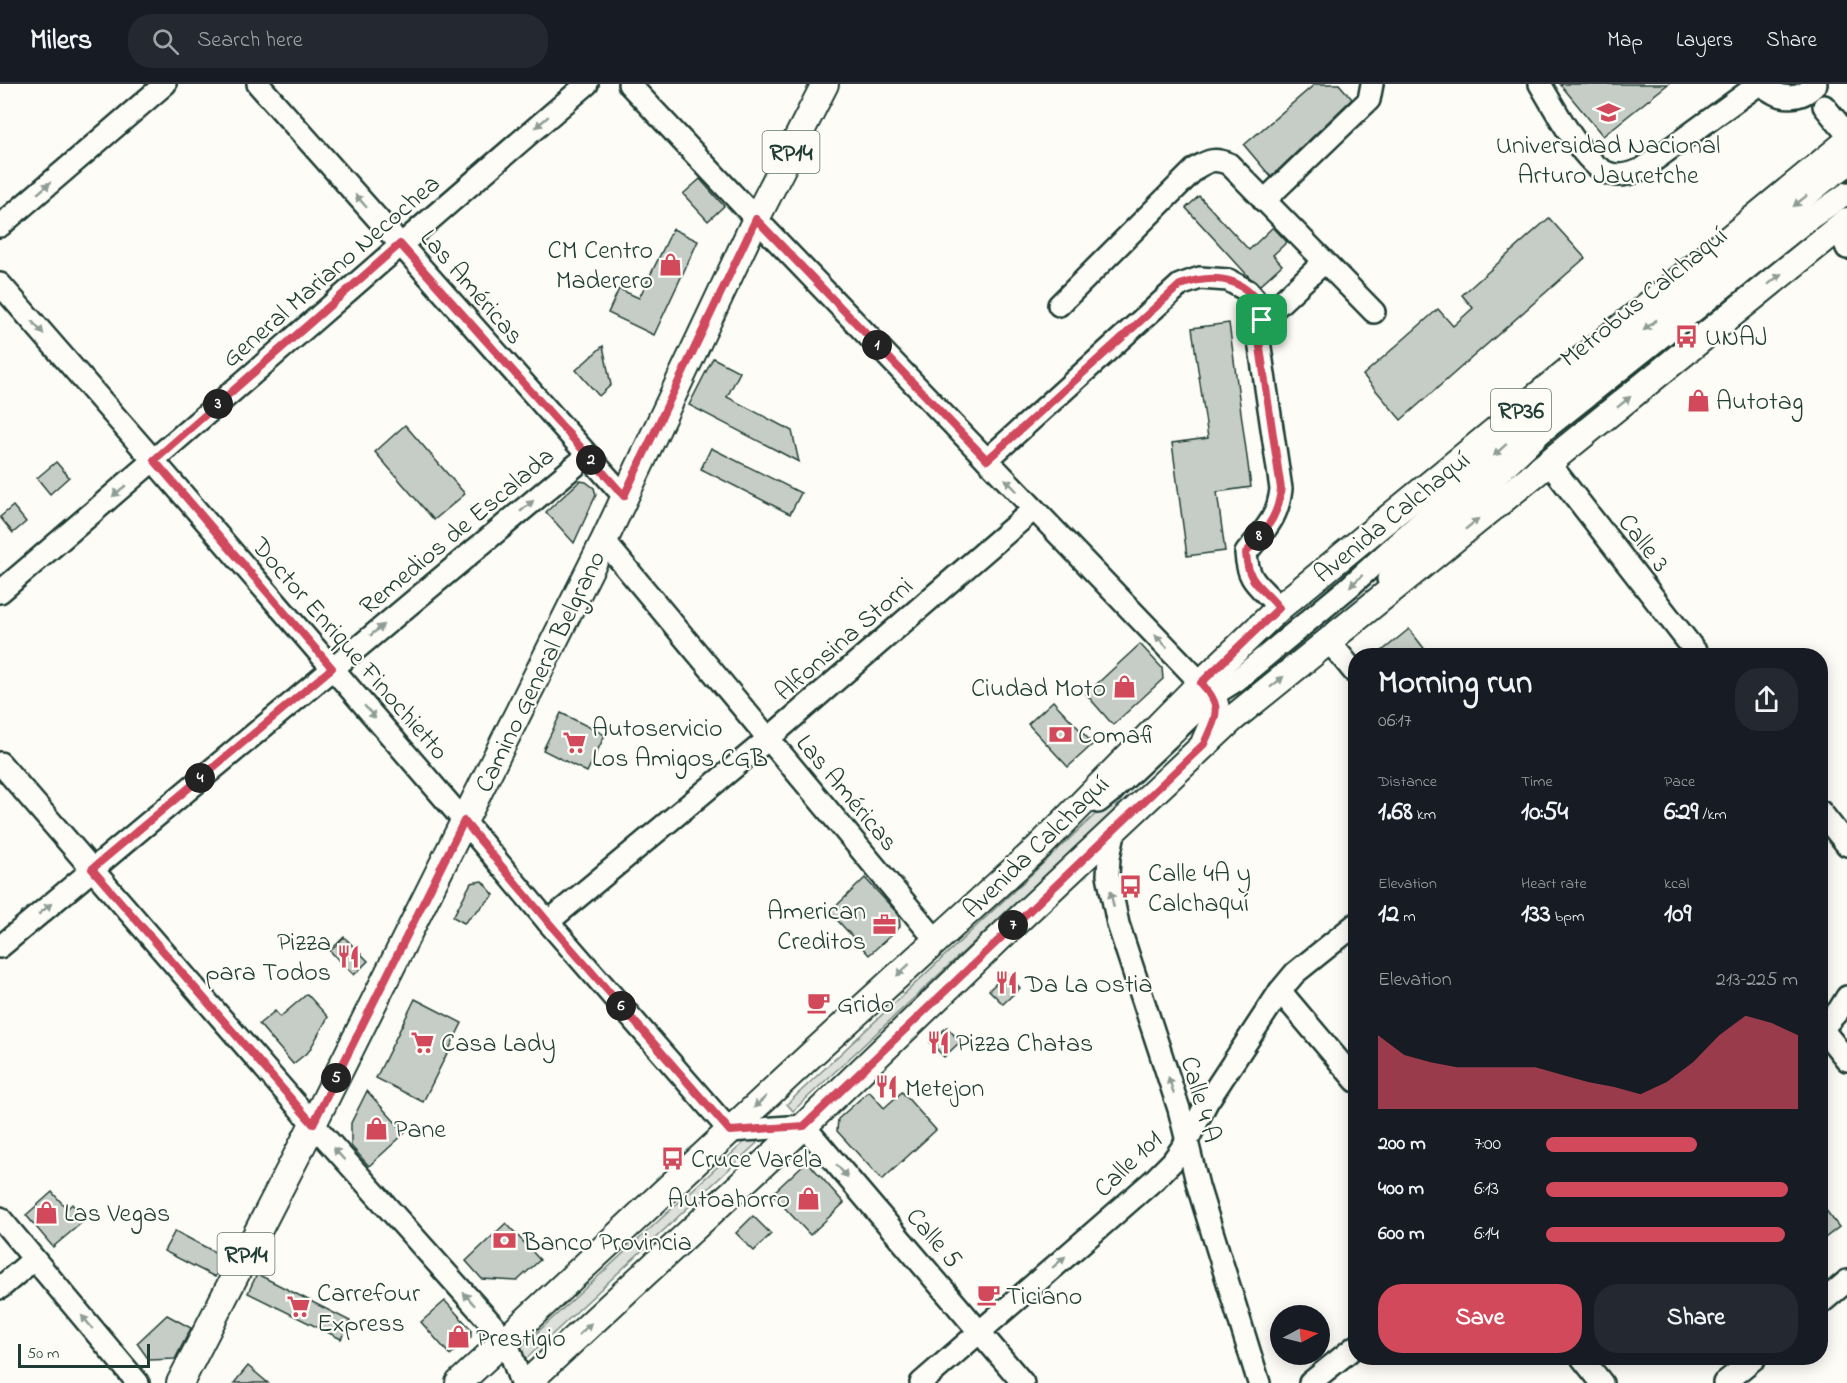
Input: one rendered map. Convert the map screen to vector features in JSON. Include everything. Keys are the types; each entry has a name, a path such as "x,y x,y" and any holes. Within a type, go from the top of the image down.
{"main road":[{"name":"Camino General Belgrano","path":"180,1383 313,1124 604,541 756,219 825,84"},
{"name":"Avenida Calchaquí","path":"459,1383 1207,689 1279,608 1847,142"},
{"name":"Avenida Calchaquí","path":"527,1383 804,1126 1204,744 1328,640 1549,463 1844,232"},
{"path":"1204,744 1217,708 1207,689"}],"street":[{"path":"0,226 165,84"},
{"name":"Las Américas","path":"258,84 624,496"},
{"name":"General Mariano Necochea","path":"0,591 587,84"},
{"path":"630,84 756,219 1207,689"},
{"path":"1540,84 1585,156 1597,167 1610,174 1628,175 1642,170 1760,84 1768,91 1790,98 1801,96 1816,84"},
{"path":"1264,201 1369,89"},
{"path":"1824,106 1847,134"},
{"path":"1059,305 1196,168 1209,160 1219,160 1229,164 1374,312"},
{"name":"Metrobus Calchaquí","path":"1207,689 1237,680 1341,594 1522,430 1824,182 1847,166"},
{"name":"Metrobus Calchaquí","path":"1328,640 1385,582 1542,432 1786,238 1847,193"},
{"path":"1279,608 1251,578 1247,568 1246,553 1274,518 1280,507 1281,489 1258,334 1262,320 1324,262"},
{"path":"987,460 1180,285 1200,278 1228,280 1248,291 1268,314"},
{"name":"Doctor Enrique Finochietto","path":"0,284 730,1131"},
{"name":"Remedios de Escalada","path":"0,946 587,456"},
{"name":"Calle 3","path":"1549,463 1693,648"},
{"name":"Alfonsina Storni","path":"548,922 768,739 1034,509"},
{"name":"Las Américas","path":"604,541 936,940"},
{"path":"1328,640 1348,664"},
{"path":"0,763 313,1124 506,1340 521,1383"},
{"path":"1828,821 1847,845"},
{"name":"Calle 4 A","path":"1115,828 1109,857 1110,893 1118,924 1179,1109 1197,1186 1259,1383"},
{"name":"Calle 101","path":"921,1383 1172,1162 1187,1141 1207,1102 1280,991 1295,973 1348,930"},
{"path":"1280,991 1348,1072"},
{"path":"1828,1022 1847,997"},
{"path":"1828,1038 1847,1060"},
{"path":"730,1131 804,1126"},
{"name":"Calle 5","path":"804,1126 1023,1383"},
{"path":"0,1218 138,1383"},
{"path":"0,1288 34,1259"},
{"path":"1828,1297 1847,1281"},
{"path":"1310,1383 1348,1352"},
{"path":"1588,1365 1602,1383"},
{"path":"1724,1383 1746,1365"}],"shaded area":[{"path":"1201,720 1143,776 1112,813 793,1111 787,1104 1118,793"},
{"path":"751,1136 757,1143 526,1359 517,1351"}],"building":[{"path":"1315,84 1339,84 1352,99 1271,177 1244,145"},
{"name":"Universidad Nacional Arturo Jauretche","path":"1560,84 1668,84 1603,136"},
{"name":"CM Centro Maderero","path":"700,179 724,206 708,221 683,194"},
{"path":"1199,196 1249,250 1273,227 1287,242 1273,255 1282,265 1260,285 1250,278 1186,208"},
{"path":"1549,218 1585,258 1401,420 1363,375 1438,309 1453,326 1473,308 1462,295"},
{"path":"673,229 698,241 654,335 608,313 619,289 639,298"},
{"path":"1229,323 1251,487 1217,492 1225,551 1187,556 1172,443 1208,438 1192,328"},
{"path":"603,346 611,385 599,396 576,370"},
{"path":"713,358 740,372 727,397 792,431 799,462 689,405"},
{"path":"405,425 465,494 434,520 375,452"},
{"path":"711,448 801,493 790,514 701,469"},
{"path":"56,462 69,477 50,494 37,478"},
{"path":"580,481 594,488 596,495 574,543 546,512"},
{"path":"13,506 26,522 13,533 0,517"},
{"path":"1409,629 1424,648 1386,648"},
{"name":"Ciudad Moto","path":"1140,644 1162,668 1163,679 1113,725 1086,694"},
{"name":"Comafi","path":"1053,701 1093,744 1068,767 1028,724"},
{"name":"Autoservicio Los Amigos CGB","path":"561,713 605,735 587,772 543,750"},
{"path":"865,878 899,915 900,927 869,955 830,912"},
{"path":"482,881 494,895 464,923 453,917 471,883"},
{"name":"Pizza para Todos","path":"344,937 368,961 354,975 330,951"},
{"path":"1007,973 1020,988 1003,1004 989,990"},
{"path":"307,994 328,1017 309,1051 293,1064 259,1024 275,1011 280,1017"},
{"name":"Casa Lady","path":"415,999 462,1023 423,1102 376,1078"},
{"path":"947,1027 960,1042 944,1057 930,1042"},
{"name":"Pane","path":"367,1091 405,1133 369,1166 351,1146 351,1123"},
{"path":"869,1091 884,1108 902,1092 936,1130 882,1180 837,1131 838,1119"},
{"name":"Autoahorro","path":"807,1161 844,1203 810,1235 772,1194"},
{"path":"52,1192 67,1209 72,1204 85,1220 53,1247 26,1215"},
{"path":"1828,1213 1839,1227 1828,1236"},
{"path":"753,1216 771,1234 754,1251 736,1233"},
{"name":"Banco Provincia","path":"506,1223 540,1260 517,1281 482,1279 466,1261"},
{"path":"175,1231 226,1258 215,1277 164,1251"},
{"name":"Carrefour Express","path":"257,1274 350,1321 341,1339 248,1293"},
{"path":"445,1301 471,1329 471,1337 450,1355 421,1322"},
{"path":"167,1315 191,1328 175,1359 149,1360 137,1343"},
{"path":"248,1366 268,1383 234,1383"}],"place":[{"name":"Universidad Nacional Arturo Jauretche","path":"1608,113"},
{"name":"CM Centro Maderero","path":"671,264"},
{"name":"UNAJ","path":"1687,336"},
{"name":"Autotag","path":"1698,400"},
{"name":"Ciudad Moto","path":"1124,687"},
{"name":"Comafi","path":"1060,734"},
{"name":"Autoservicio Los Amigos CGB","path":"574,742"},
{"name":"Calle 4A y Calchaquí","path":"1130,887"},
{"name":"American Creditos","path":"884,925"},
{"name":"Pizza para Todos","path":"349,956"},
{"name":"Da La Ostia","path":"1007,983"},
{"name":"Grido","path":"819,1003"},
{"name":"Casa Lady","path":"423,1042"},
{"name":"Pizza Chatas","path":"938,1042"},
{"name":"Metejon","path":"887,1087"},
{"name":"Pane","path":"376,1128"},
{"name":"Cruce Varela","path":"673,1158"},
{"name":"Autoahorro","path":"808,1198"},
{"name":"Las Vegas","path":"46,1212"},
{"name":"Banco Provincia","path":"505,1241"},
{"name":"Ticiano","path":"988,1295"},
{"name":"Carrefour Express","path":"299,1307"},
{"name":"Prestigio","path":"458,1337"}],"route":[{"path":"756,219 987,460 1180,285 1200,278 1228,280 1248,291 1268,314 1262,320 1258,334 1281,489 1280,507 1246,553 1247,568 1251,578 1279,608 1201,683 1213,695 1217,708 1204,744 804,1126 730,1131 548,922 464,821 313,1124 92,869 332,668 154,460 400,244 624,496 756,219"}]}
